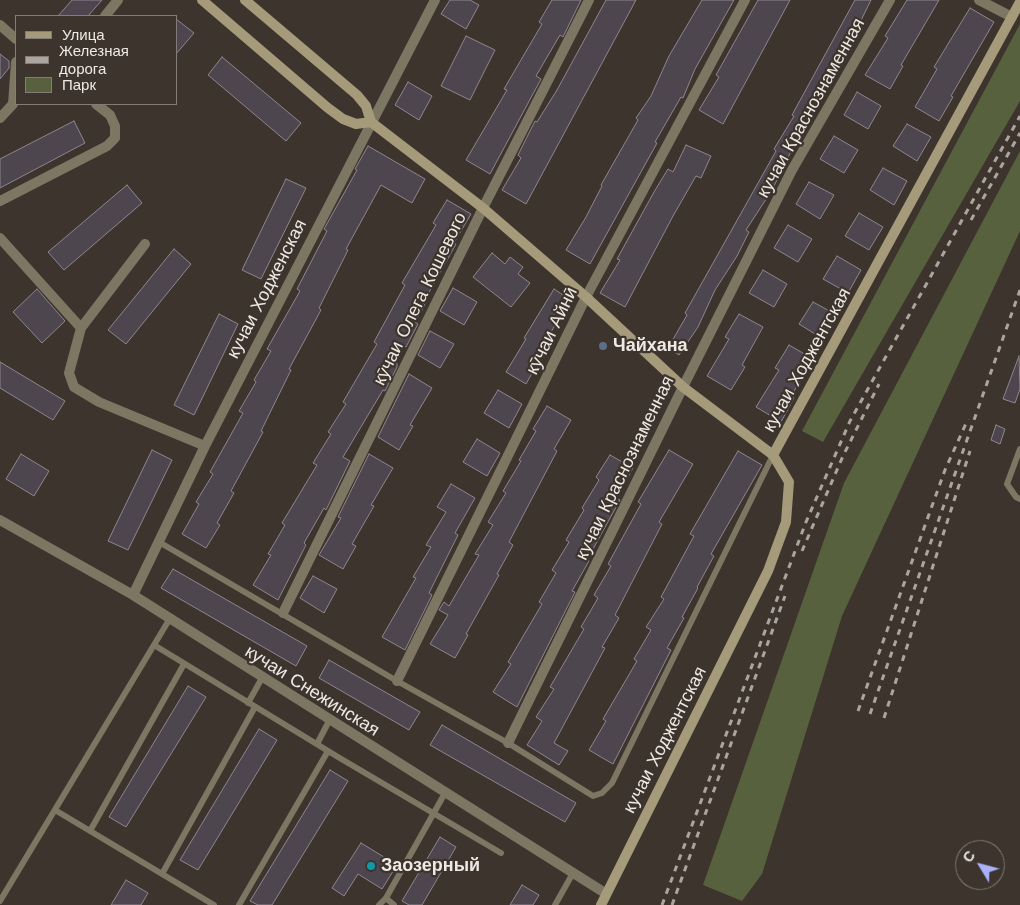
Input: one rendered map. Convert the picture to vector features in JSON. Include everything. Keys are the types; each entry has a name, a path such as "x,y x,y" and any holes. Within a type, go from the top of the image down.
{"main road":[{"path":"202,0 343,119 356,124 371,122"},
{"path":"245,0 357,95 366,106 371,122 483,208 586,297 683,387 774,455"},
{"name":"кучаи Ходжентская","path":"601,905 605,893 768,571 786,522 789,482 774,455 1020,2"}],"street":[{"path":"106,15 118,0"},
{"name":"кучаи Ходженская","path":"133,595 205,446 435,0"},
{"name":"кӯчаи Олега Кошевого","path":"283,613 483,208 589,0"},
{"name":"кӯчаи Айнӣ","path":"397,681 586,297 745,0"},
{"name":"кучаи Краснознаменная","path":"508,743 792,170 890,0"},
{"path":"979,0 1012,17"},
{"path":"0,25 15,38"},
{"path":"0,118 13,104 15,76"},
{"path":"0,201 107,146 114,138 115,126 110,116 97,105"},
{"path":"0,238 81,328"},
{"path":"145,244 81,328 69,373 74,387 99,402 205,446"},
{"name":"кучаи Снежинская","path":"0,520 133,595 169,620 605,893"}],"lane":[{"path":"1020,449 1006,484 1016,497 1020,499"},
{"path":"159,542 397,681 508,743 593,796 602,793 612,783 774,455"},
{"path":"0,901 169,620"},
{"path":"154,645 434,815 501,853"},
{"path":"90,831 184,664"},
{"path":"248,703 262,678"},
{"path":"162,874 255,707"},
{"path":"317,744 330,721"},
{"path":"239,905 328,751"},
{"path":"379,905 386,898 445,793"},
{"path":"56,810 214,905"},
{"path":"555,905 573,873"},
{"path":"386,898 394,905"}],"green space":[{"path":"1020,24 1020,101 823,442 802,431"},
{"path":"1020,151 1020,231 842,616 762,874 742,901 703,885 844,483"}],"building":[{"path":"72,0 102,0 89,15 59,15"},
{"path":"450,0 470,0 479,5 466,29 441,14"},
{"path":"552,0 581,0 563,37 560,35 536,76 541,79 490,174 466,160 507,90 504,89 542,24 539,22"},
{"path":"606,0 636,0 526,204 502,190 521,158 518,155 535,121 537,122 557,90"},
{"path":"702,0 734,0 695,69 683,98 681,97 655,142 657,143 590,264 566,250 586,217 601,185 638,120 636,118 651,96 669,56"},
{"path":"758,0 790,0 723,124 699,110 719,77 716,75"},
{"path":"855,0 871,0 822,100 805,123 772,190 746,230 749,232 737,256 715,290 698,327 679,355 668,348 687,315 685,313 776,151 774,149 794,116 792,115"},
{"path":"907,0 939,0 901,65 903,66 890,89 865,75 888,38 885,36"},
{"path":"970,8 994,22 951,96 953,97 939,121 915,107 937,69 934,67"},
{"path":"178,21 194,33 178,52"},
{"path":"466,36 495,50 470,100 441,86"},
{"path":"0,54 9,61 9,68 0,79"},
{"path":"222,57 301,123 286,141 208,75"},
{"path":"408,82 432,96 419,120 395,105"},
{"path":"857,92 881,106 868,129 844,115"},
{"path":"74,121 85,143 0,188 0,159"},
{"path":"907,124 931,137 917,161 893,146"},
{"path":"834,136 858,150 844,173 820,159"},
{"path":"686,145 711,156 701,178 696,176 673,216 625,307 600,293 620,260 617,259 654,192 668,169 673,172"},
{"path":"368,146 425,179 412,203 381,185 346,249 348,250 319,308 321,310 289,369 291,370 261,431 263,432 231,491 234,493 217,523 220,525 206,548 182,534 199,504 196,502 213,474 210,472 243,413 239,411 271,351 267,349 300,291 297,289 327,231 324,229 357,170 355,169"},
{"path":"883,168 907,181 894,205 870,190"},
{"path":"286,179 306,188 261,279 242,270"},
{"path":"809,182 834,195 820,219 796,204"},
{"path":"127,185 142,203 64,270 48,252"},
{"path":"447,200 471,214 423,303 425,305 415,322 418,324 406,347 404,346 395,362 397,367 385,391 383,390 343,457 350,461 326,510 324,508 304,543 306,545 278,600 253,585 271,555 268,554 285,525 282,523 317,465 313,463 331,434 328,432 346,404 343,402 377,344 374,342 405,285 402,283 436,225 433,223"},
{"path":"859,213 883,227 869,250 845,236"},
{"path":"788,225 812,239 798,262 774,248"},
{"path":"174,249 191,264 126,344 108,330"},
{"path":"492,253 505,264 510,257 523,267 518,274 530,283 511,307 473,277"},
{"path":"837,256 861,270 848,293 823,279"},
{"path":"763,270 787,284 774,307 749,293"},
{"path":"453,288 477,302 464,325 440,311"},
{"path":"37,289 65,321 42,343 13,312"},
{"path":"554,289 566,297 554,327 536,357 540,359 526,384 506,372"},
{"path":"813,302 837,315 823,339 799,324"},
{"path":"219,314 238,324 194,415 174,405"},
{"path":"739,314 763,327 742,365 745,367 731,390 707,376 729,339 725,337"},
{"path":"430,331 454,344 440,368 418,355"},
{"path":"789,345 813,359 791,396 794,398 781,422 756,407 779,370 775,368"},
{"path":"1019,356 1020,389 1015,403 1003,399"},
{"path":"0,362 65,401 53,420 0,388"},
{"path":"409,374 432,388 410,425 413,426 399,450 378,437"},
{"path":"498,390 522,404 509,428 484,413"},
{"path":"547,406 571,420 554,449 557,451 509,542 513,545 497,574 499,575 466,634 468,635 455,658 430,644 448,615 439,610 444,602 449,606 479,555 475,554 493,525 488,522 506,493 503,491 521,461 519,460 536,431 533,429"},
{"path":"996,425 1005,429 1000,444 991,440"},
{"path":"477,439 500,453 487,476 463,462"},
{"path":"152,450 172,460 128,550 108,541"},
{"path":"669,450 693,464 659,522 662,524 615,615 619,618 602,647 605,648 554,743 568,751 559,765 527,745 542,721 536,717 554,689 550,687 584,629 581,627 598,598 594,595 611,566 608,564 641,504 638,502"},
{"path":"738,451 762,465 711,554 714,556 667,648 671,650 613,764 589,750 606,721 603,719 637,661 634,659 651,630 646,627 664,599 661,597 694,536 690,534"},
{"path":"21,454 49,471 34,496 6,479"},
{"path":"369,454 393,468 371,505 374,506 352,544 356,546 343,569 319,555 341,518 338,517"},
{"path":"610,455 633,468 616,498 620,500 587,560 589,561 572,591 575,592 517,707 493,692 511,664 508,662 542,604 539,602 556,573 552,570 569,542 566,540 584,510 582,508 599,480 596,477"},
{"path":"451,484 475,498 455,533 458,535 429,593 432,595 405,650 382,637 416,578 413,577 431,547 426,545 446,512 437,507"},
{"path":"173,569 307,646 296,666 161,588"},
{"path":"313,576 337,589 324,613 300,598"},
{"path":"329,660 420,712 409,730 319,678"},
{"path":"188,686 206,697 126,827 109,817"},
{"path":"442,725 576,803 565,822 430,745"},
{"path":"259,729 277,740 198,870 180,860"},
{"path":"330,770 348,781 272,905 258,905 250,901"},
{"path":"440,837 456,847 422,905 409,905 402,901"},
{"name":"Заозерный","path":"361,843 397,865 382,889 358,874 344,896 332,888"},
{"path":"126,880 148,893 141,905 111,905"},
{"path":"522,885 539,895 533,905 510,905"}],"railway":[{"path":"662,905 806,522 850,421 1020,116"},
{"path":"971,220 1020,133"},
{"path":"870,714 1020,290"},
{"path":"802,551 843,456 879,384"},
{"path":"858,711 945,470 968,419"},
{"path":"884,718 970,451"},
{"path":"672,905 785,596"}],"place":[{"name":"Чайхана","path":"603,346"},
{"name":"Заозерный","path":"371,866"}]}
